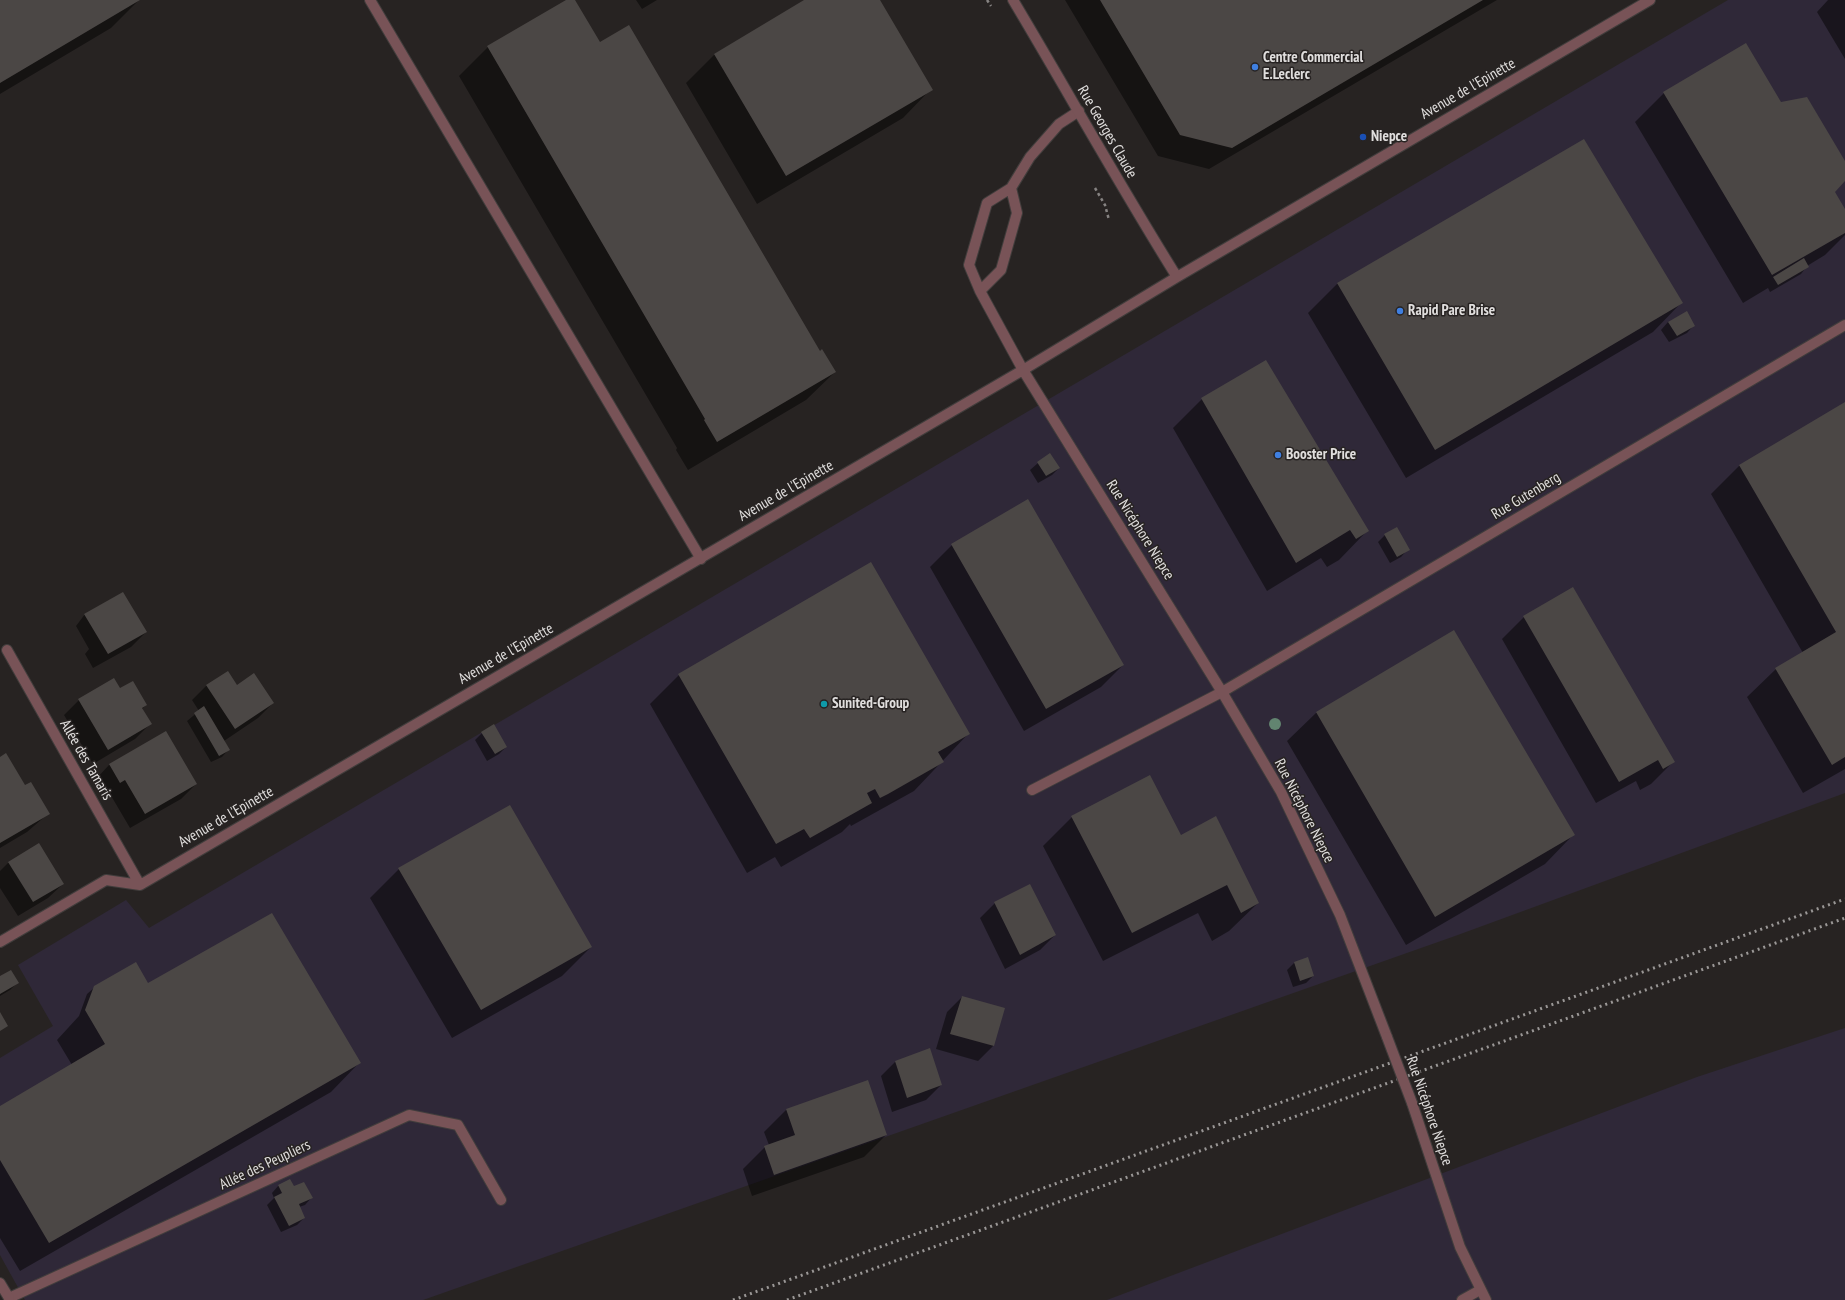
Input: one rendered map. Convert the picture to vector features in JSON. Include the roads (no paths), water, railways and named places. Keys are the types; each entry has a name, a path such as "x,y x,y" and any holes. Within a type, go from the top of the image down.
{"street":[{"path":"370,0 701,559"},
{"name":"Rue Georges Claude","path":"1013,0 1133,206 1177,277"},
{"name":"Avenue de l'Epinette","path":"140,884 701,559 1023,370 1177,277 1650,0"},
{"path":"980,291 1001,270 1017,213 1011,188 1030,157 1060,124 1079,111"},
{"name":"Rue Nicéphore Niepce","path":"1011,188 987,203 969,265 980,291 1023,370 1222,692 1281,792 1337,908 1412,1104 1460,1246 1486,1300"},
{"name":"Rue Gutenberg","path":"1032,790 1222,692 1845,325"},
{"name":"Allée des Tamaris","path":"7,650 140,884"},
{"path":"0,942 106,880 140,884"},
{"name":"Allée des Peupliers","path":"0,1283 9,1298 409,1115 458,1125 501,1200"},
{"path":"1462,1300 1480,1290"}],"railway":[{"path":"733,1300 1845,899"},
{"path":"787,1300 1845,918"}],"place":[{"name":"Centre Commercial E.Leclerc","path":"1255,67"},
{"name":"Niepce","path":"1363,137"},
{"name":"Rapid Pare Brise","path":"1400,311"},
{"name":"Booster Price","path":"1278,455"},
{"name":"Sunited-Group","path":"824,704"}]}
